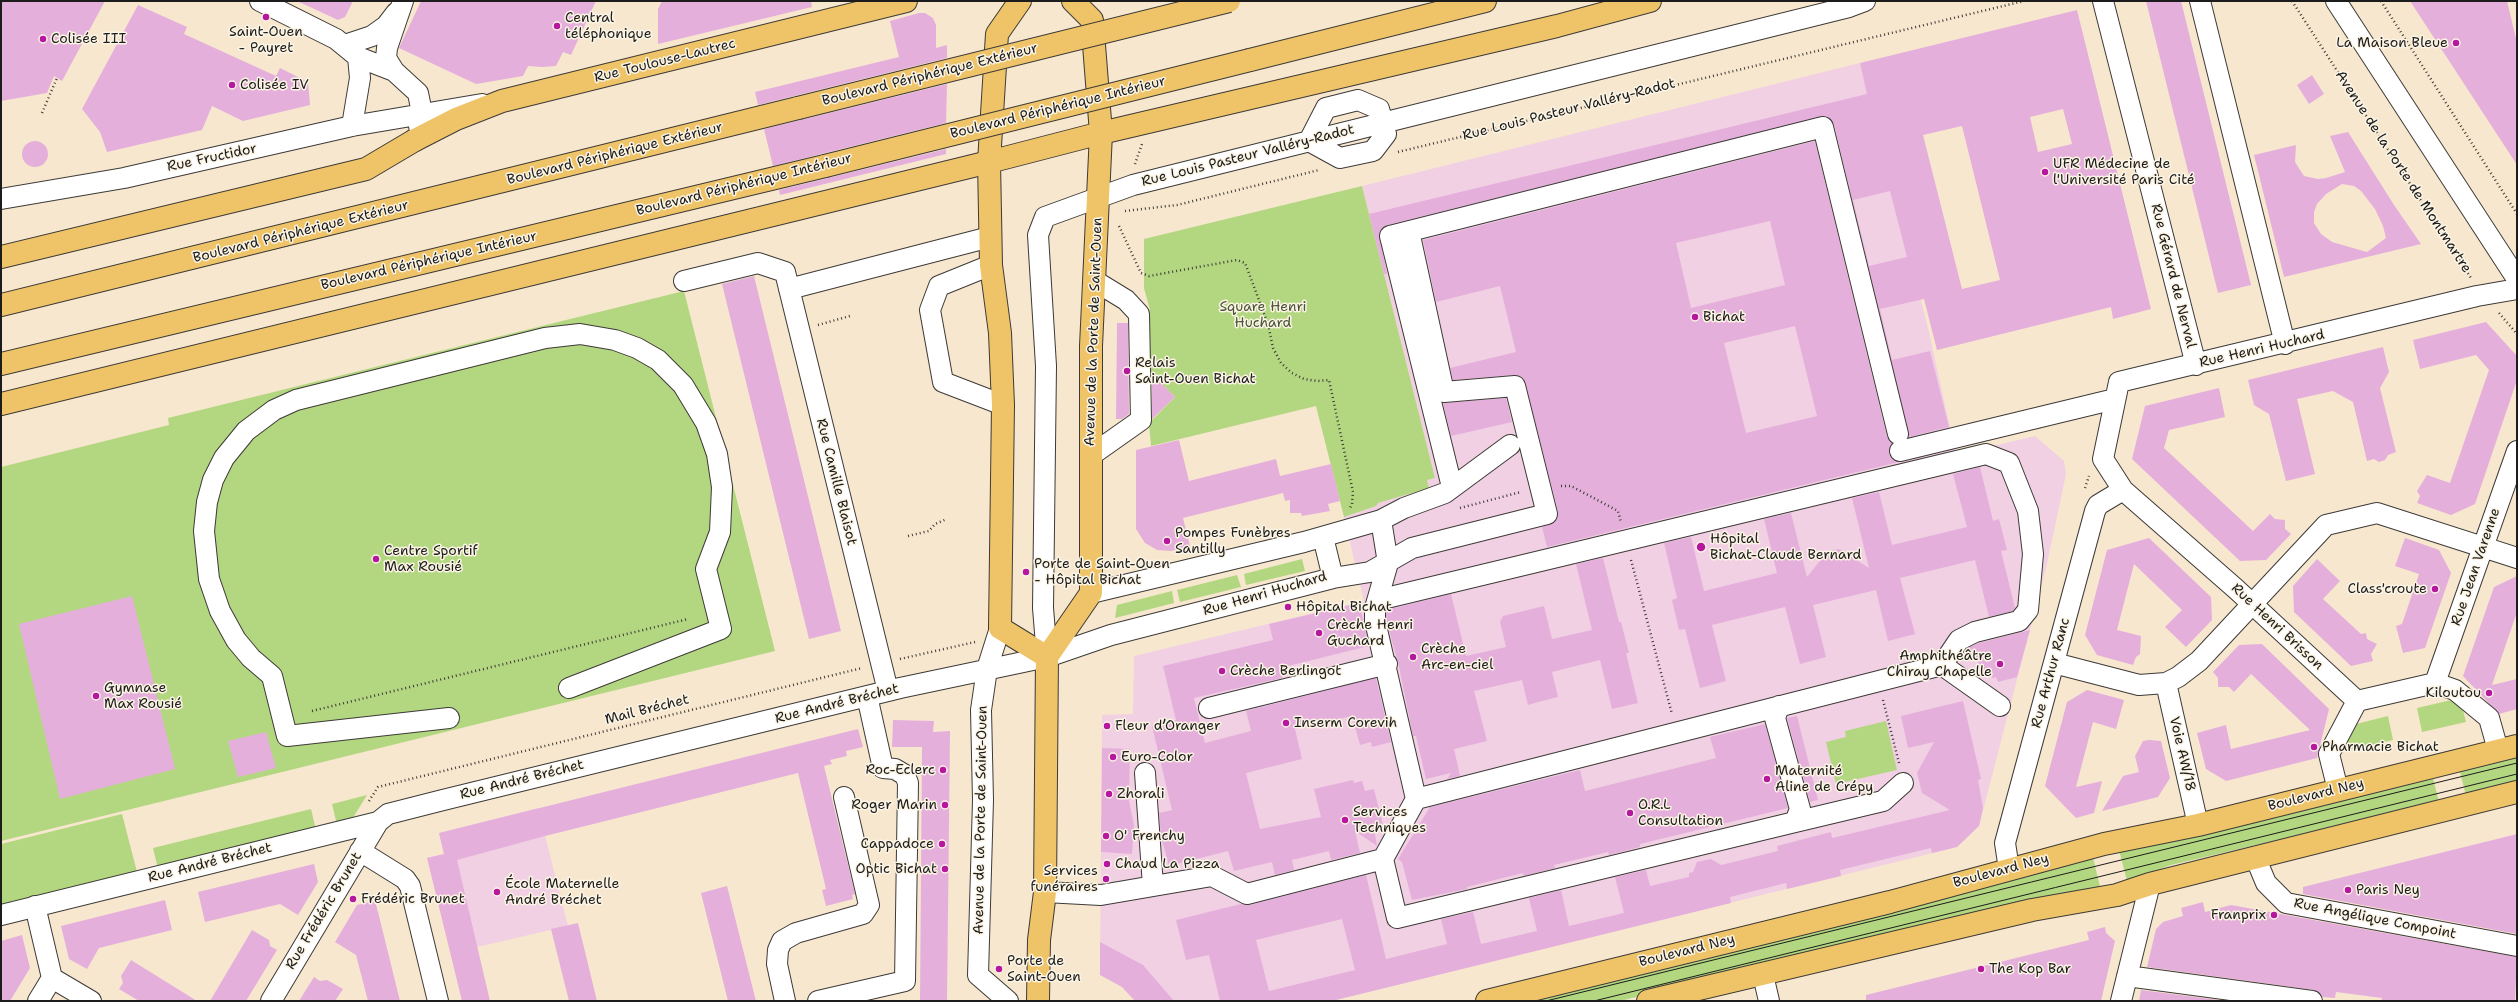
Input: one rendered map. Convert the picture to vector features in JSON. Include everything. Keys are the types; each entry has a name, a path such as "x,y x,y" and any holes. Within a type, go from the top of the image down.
{"main road":[{"name":"Rue Toulouse-Lautrec","path":"502,101 906,1"},
{"name":"Avenue de la Porte de Saint-Ouen","path":"1000,628 1003,405 1000,333 991,265 989,162 997,34 1020,1"},
{"name":"Avenue de la Porte de Saint-Ouen","path":"1073,1 1092,20 1101,133 1091,346 1091,593"},
{"name":"Boulevard Périphérique Extérieur","path":"1,305 1230,1"},
{"name":"Boulevard Périphérique Intérieur","path":"1,364 826,166 1485,1"},
{"path":"9,402 989,162 1101,133 1557,26 1650,1"},
{"path":"1,257 366,169 415,140 456,119 502,101"},
{"path":"1038,1001 1039,940 1045,892 1047,657 1091,593"},
{"path":"1000,628 1047,657"},
{"name":"Boulevard Ney","path":"1487,1001 1890,902 2104,844 2198,825 2508,748"},
{"path":"1648,1001 1763,975 2032,910 2117,895 2150,884 2256,859 2517,792"}],"street":[{"path":"260,1 287,7 351,51 394,71"},
{"name":"Rue Louis Pasteur Valléry-Radot","path":"1047,657 1044,608 1046,366 1038,235 1045,217 1133,185 1849,7 1865,1"},
{"name":"Rue Gérard de Nerval","path":"2103,1 2196,365"},
{"path":"2200,1 2285,344"},
{"path":"2336,1 2517,279"},
{"path":"351,51 386,26 397,5"},
{"path":"397,5 386,58 394,71 418,93 422,113 415,140"},
{"path":"351,51 360,78 352,126"},
{"path":"1309,141 1326,108 1358,100 1379,108 1383,123"},
{"name":"Rue Toulouse-Lautrec","path":"422,113 502,101"},
{"name":"Rue Fructidor","path":"1,199 124,178 352,126 422,113"},
{"path":"1452,487 1390,236 1823,127 1899,442 2115,399"},
{"path":"1333,578 1358,575 1388,563 1412,548 1547,514 1515,386 1444,392 1409,231"},
{"path":"684,281 758,263 787,281 990,237"},
{"path":"991,265 939,286 930,310 943,382 1003,405"},
{"name":"Rue Camille Blaisot","path":"787,281 888,691"},
{"path":"1090,456 1140,420 1139,314 1126,300 1095,281"},
{"name":"Rue Henri Huchard","path":"2123,490 2103,459 2119,382 2285,344 2477,296 2517,289"},
{"path":"449,718 287,736 272,676 251,658 236,640 220,611 209,579 204,547 205,514 209,491 224,458 238,439 255,423 274,410 296,400 522,344 556,336 574,334 616,340 637,348 658,360 676,376 690,394 712,438 720,470 722,503 720,532 706,569 721,629 569,688"},
{"path":"1091,593 1323,537 1381,520 1404,508 1444,493 1510,445"},
{"name":"Rue Jean Varenne","path":"2435,683 2517,451"},
{"path":"1378,600 1986,454 2009,463 2028,511 2033,554 2028,610 2019,621 1975,632 1959,640 1942,665 1878,680 1416,799"},
{"name":"Rue Henri Brisson","path":"2123,490 2357,701"},
{"name":"Rue Arthur Ranc","path":"2009,869 2005,843 2095,512 2098,506 2123,490"},
{"path":"2054,663 2139,685 2166,683 2178,677 2199,661 2322,529 2331,523 2382,512 2517,558"},
{"path":"1381,520 1388,563 1378,600 1375,621 1387,664 1416,799 1383,859 1397,918 1883,801 1903,783"},
{"name":"Rue Henri Huchard","path":"1047,657 1111,635 1333,578 1323,537"},
{"name":"Avenue de la Porte de Saint-Ouen","path":"1000,628 987,670 981,710 983,800 978,975 1008,1001"},
{"name":"Rue André Bréchet","path":"1,915 378,822 388,814 443,800 888,691 1047,657"},
{"path":"1209,708 1387,664"},
{"path":"1942,665 2000,706"},
{"name":"Voie AW/18","path":"2166,683 2198,825"},
{"path":"2338,790 2329,754 2357,701 2435,683 2460,692 2489,718 2508,748"},
{"path":"818,1001 905,981 908,783 905,775 895,768 883,768 867,696"},
{"path":"1779,706 1776,718 1800,809 1796,822"},
{"path":"1145,773 1153,886"},
{"path":"785,1001 776,964 778,950 782,941 796,933 863,914 869,905 844,797"},
{"name":"Rue Frédéric Brunet","path":"271,1001 378,822"},
{"path":"360,851 405,879 410,886 438,1001"},
{"path":"1045,892 1101,895 1212,876 1247,894 1383,859"},
{"name":"Rue Angélique Compoint","path":"2256,859 2266,883 2286,903 2517,946"},
{"path":"2121,1001 2150,884"},
{"path":"35,906 52,978 38,1001"},
{"path":"1763,975 1768,1001"},
{"path":"2127,976 2312,1001"},
{"path":"52,978 91,1001"}],"path":[{"name":"Rue Louis Pasteur Valléry-Radot","path":"1394,152 2024,1"},
{"name":"Avenue de la Porte de Montmartre","path":"2292,1 2474,282"},
{"path":"2381,1 2517,214"},
{"path":"42,113 57,78"},
{"path":"1132,170 1144,139"},
{"name":"Rue Louis Pasteur Valléry-Radot","path":"1120,212 1177,205 1324,169"},
{"path":"1116,219 1140,273 1149,276 1237,260 1246,263 1268,324 1273,348 1281,363 1292,373 1304,379 1317,381 1329,380 1353,492 1352,504 1347,512"},
{"path":"2496,309 2517,334"},
{"path":"798,330 850,316"},
{"path":"908,536 929,531 935,524 947,519"},
{"path":"282,719 717,611"},
{"name":"Mail Bréchet","path":"354,828 378,787 968,642"},
{"path":"1878,680 1903,783"}],"shaded area":[{"name":"Hôpital Bichat-Claude Bernard","path":"1860,63 1928,328 1956,455 2035,436 2064,461 2066,474 2047,564 1979,826 1957,847 1331,1001 1135,1001 1122,987 1100,974 1102,715 1133,714 1134,656 1364,601 1344,517 1376,506 1377,503 1429,488 1427,480 1435,478 1362,186"},
{"name":"École Maternelle André Bréchet","path":"538,808 568,926 477,947 427,858 444,854 439,833"}],"green space":[{"name":"Square Henri Huchard","path":"1362,186 1435,478 1427,480 1429,488 1378,503 1376,506 1344,517 1316,406 1151,446 1149,423 1175,397 1149,372 1150,310 1144,288 1144,239"},
{"name":"Centre Sportif Max Rousié","path":"684,291 775,651 1,841 1,467 169,425 168,418"},
{"path":"1302,559 1305,571 1246,585 1244,574"},
{"path":"1237,575 1241,587 1180,602 1177,590"},
{"path":"1172,591 1174,603 1115,618 1117,605"},
{"path":"2460,698 2466,722 2422,732 2417,708"},
{"path":"2388,716 2393,740 2350,750 2344,727"},
{"path":"1886,721 1897,770 1836,784 1826,742 1846,737 1845,731"},
{"path":"2517,756 2517,781 2466,796 2459,768"},
{"path":"2432,774 2439,802 2171,865 2127,881 2119,850 2164,843"},
{"path":"367,795 351,821 337,825 332,804"},
{"path":"311,809 316,830 158,869 153,848"},
{"path":"122,814 137,872 1,907 1,844"},
{"path":"2093,857 2100,887 2053,895 1620,1001 1520,1001 2055,869"}],"building":[{"name":"Colisée III","path":"1,1 105,1 62,81 54,76 47,93 1,101"},
{"path":"297,1 353,1 345,17 338,20"},
{"path":"421,1 596,1 571,55 563,52 556,66 528,66 523,76 476,84 399,48"},
{"path":"662,1 811,1 812,7 658,44 658,9"},
{"path":"2146,1 2181,1 2251,285 2218,293"},
{"path":"2410,1 2507,1 2517,43 2517,165"},
{"path":"138,5 187,27 184,34 276,76 280,68 308,82 310,105 243,121 212,106 202,130 107,152 100,132 82,109"},
{"name":"UFR Médecine de l'Université Paris Cité","path":"2077,10 2151,309 2113,319 2111,307 1937,350 1924,299 1880,309 1892,360 1930,351 1949,427 1909,437 1834,124 1826,116 1387,225 1379,233 1387,274 1384,274 1369,214 1867,94 1860,63","holes":["2063,109 2072,144 2038,152 2030,117","1962,126 2000,280 1962,289 1923,135","1890,191 1907,257 1869,266 1853,200"]},
{"path":"919,13 925,13 933,18 936,25 936,48 947,45 947,58 758,105 755,92 899,57 890,21"},
{"path":"2312,75 2324,94 2309,104 2297,85"},
{"path":"947,84 946,123 773,166 764,129"},
{"path":"2348,132 2394,205 2421,244 2284,277 2254,155 2296,145 2295,162 2304,176 2318,179 2326,178 2345,172 2330,136","holes":["2342,184 2354,186 2361,191 2375,209 2383,226 2386,238 2367,252 2332,242 2321,234 2314,223 2314,212 2317,204 2326,194"]},
{"path":"35,141 44,145 48,154 44,163 35,167 26,163 22,154 26,145"},
{"name":"Bichat","path":"1815,141 1887,437 1892,443 1889,454 1892,459 1899,462 1547,547 1542,527 1555,522 1558,511 1524,379 1514,375 1453,380 1450,368 1516,352 1500,286 1436,302 1423,240","holes":["1770,221 1785,285 1691,308 1676,243","1795,326 1817,416 1746,433 1724,343"]},
{"path":"946,149 946,154 780,195 779,190"},
{"path":"754,276 841,631 809,639 722,284"},
{"path":"2486,322 2517,356 2517,380 2475,504 2451,515 2417,503 2420,496 2417,491 2427,475 2450,483 2489,370 2476,355 2420,369 2413,340"},
{"path":"1117,323 1128,323 1129,414 1122,419 1116,419"},
{"path":"2383,347 2389,372 2380,388 2396,452 2388,455 2385,460 2379,462 2374,459 2367,461 2353,402 2333,391 2297,399 2315,474 2286,481 2269,414 2254,405 2248,380"},
{"path":"1152,374 1175,397 1152,419"},
{"path":"2219,388 2225,417 2169,430 2164,448 2253,531 2270,514 2275,519 2285,520 2285,529 2291,534 2266,560 2240,561 2132,459 2145,406"},
{"path":"1506,398 1512,422 1451,436 1443,403"},
{"path":"1179,440 1189,481 1276,459 1280,476 1331,464 1340,501 1328,504 1330,511 1302,516 1301,513 1290,513 1290,500 1285,501 1283,493 1183,518 1190,546 1171,551 1157,550 1145,543 1136,529 1136,450"},
{"path":"1980,467 1993,521 1999,519 2007,550 2001,551 2015,608 2013,611 1989,617 1975,560 1900,578 1915,634 1888,641 1876,590 1813,605 1826,657 1800,664 1785,607 1712,625 1726,681 1700,688 1685,629 1679,630 1672,600 1677,598 1664,543 1691,537 1704,591 1777,573 1764,519 1791,513 1807,577 1827,552 1839,549 1869,568 1852,498 1879,492 1892,545 1967,527 1953,474"},
{"path":"2149,538 2211,597 2212,620 2186,647 2165,627 2182,610 2134,564 2117,630 2141,636 2140,654 2136,657 2133,665 2097,655 2085,635 2107,550"},
{"path":"2405,538 2439,550 2451,573 2425,648 2403,653 2396,626 2402,624 2419,574 2395,566"},
{"path":"1603,558 1619,622 1621,622 1629,653 1626,653 1638,703 1612,709 1600,660 1552,672 1558,697 1528,705 1522,680 1474,691 1487,741 1454,749 1460,776 1447,779 1451,773 1426,779 1416,736 1413,736 1398,662 1386,620 1386,610 1451,594 1466,656 1506,647 1500,622 1503,616 1544,606 1552,639 1592,630 1576,564"},
{"path":"2317,559 2340,581 2323,599 2361,634 2366,633 2367,639 2377,644 2371,654 2373,661 2351,666 2294,612 2293,586"},
{"path":"2517,576 2517,612 2492,685 2517,679 2517,709 2499,714 2463,676 2494,587"},
{"name":"Gymnase Max Rousié","path":"132,596 175,769 60,799 19,624"},
{"path":"1359,603 1369,646 1280,668 1282,678 1194,698 1205,743 1251,731 1246,711 1376,678 1391,742 1372,747 1371,742 1360,745 1352,716 1295,729 1302,759 1246,773 1260,829 1321,817 1314,789 1353,780 1354,783 1362,781 1365,791 1374,789 1383,825 1374,828 1377,846 1355,831 1360,853 1331,860 1329,851 1292,860 1294,870 1275,875 1272,862 1234,871 1228,851 1169,866 1161,836 1159,813 1172,810 1152,726 1176,720 1163,666 1273,640 1269,624"},
{"name":"Amphithéâtre Chiray Chapelle","path":"2030,630 2017,677 1998,682 1996,677 1992,678 1991,671 1981,674 1978,659 1971,661 1968,648 1979,643"},
{"path":"2262,644 2329,709 2317,758 2226,781 2206,769 2197,733 2226,725 2231,749 2310,730 2251,674 2234,692 2229,687 2218,687 2218,678 2213,672 2239,645"},
{"path":"2087,690 2124,700 2116,729 2093,722 2076,787 2102,781 2094,813 2076,818 2045,786 2067,702"},
{"path":"1963,701 1981,779 1978,780 1983,808 1979,826 1957,847 1932,853 1931,848 1840,870 1841,876 1787,889 1786,883 1730,897 1731,903 1332,1001 1220,1001 1209,955 1186,960 1176,920 1241,904 1250,905 1366,875 1386,959 1447,944 1441,919 1473,912 1481,944 1537,931 1529,898 1561,890 1569,926 1624,913 1615,877 1646,870 1650,886 1689,877 1689,873 1693,872 1697,862 1711,859 1721,865 1778,851 1777,846 1831,832 1832,838 1950,810 1922,793 1917,773 1934,742 1908,748 1901,716","holes":["1342,919 1355,970 1269,991 1256,940"]},
{"path":"1797,716 1818,800 1810,802 1787,718"},
{"path":"893,720 934,721 933,732 950,731 947,1001 920,1001 922,747 892,747"},
{"path":"1765,724 1788,808 1640,844 1640,847 1609,855 1608,852 1554,865 1555,868 1524,876 1523,873 1467,887 1467,889 1412,900 1402,862 1398,859 1430,807 1580,770 1585,791 1716,758 1710,737"},
{"path":"858,729 863,747 846,751 847,756 830,760 832,764 824,766 855,894 852,895 853,899 826,906 822,890 826,889 798,773 545,836 457,860 490,1001 462,1001 427,858 444,854 439,833"},
{"path":"266,732 276,768 238,777 228,741"},
{"path":"2143,741 2161,741 2170,778 2158,797 2102,811 2123,776 2139,772 2135,756"},
{"path":"1102,748 1130,749 1129,801 1134,825 1132,854 1101,852"},
{"path":"2517,834 2517,934 2303,894 2303,887"},
{"path":"314,864 318,882 298,915 280,904 205,922 198,892"},
{"path":"727,886 756,1001 728,1001 701,893"},
{"path":"165,900 172,930 99,948 87,969 69,959 61,926"},
{"path":"375,901 400,1001 368,1001 356,955 335,942 357,905"},
{"path":"2203,902 2205,912 2231,905 2517,957 2515,1001 2381,1001 2382,998 2336,992 2335,998 2323,997 2314,990 2147,967 2156,929 2163,922 2183,916 2181,908"},
{"path":"578,923 597,1001 569,1001 551,929"},
{"path":"2105,927 2106,933 2115,941 2101,1001 1866,1001 1866,995 2089,940 2087,932"},
{"path":"252,930 269,940 270,946 277,950 246,1001 210,1001"},
{"path":"22,935 30,968 10,1001 1,1001 1,941"},
{"path":"1100,942 1143,965 1174,1001 1135,1001 1122,987 1100,975"},
{"path":"131,960 197,1001 139,1001 119,989 123,983 121,976"},
{"path":"314,977 320,981 327,980 343,989 335,1001 299,1001"},
{"path":"2141,990 2226,1001 2139,1001"}],"tram line":[{"path":"1546,1001 2517,763"},
{"path":"1594,1001 2517,774"}],"place":[{"name":"Saint-Ouen - Payret","path":"266,17"},
{"name":"Central téléphonique","path":"557,26"},
{"name":"Colisée III","path":"43,39"},
{"name":"La Maison Bleue","path":"2456,43"},
{"name":"Colisée IV","path":"232,85"},
{"name":"UFR Médecine de l'Université Paris Cité","path":"2045,172"},
{"name":"Bichat","path":"1695,317"},
{"name":"Relais Saint-Ouen Bichat","path":"1127,371"},
{"name":"Pompes Funèbres Santilly","path":"1167,541"},
{"name":"Hôpital Bichat-Claude Bernard","path":"1701,547"},
{"name":"Centre Sportif Max Rousié","path":"376,559"},
{"name":"Porte de Saint-Ouen - Hôpital Bichat","path":"1026,572"},
{"name":"Class'croute","path":"2435,589"},
{"name":"Hôpital Bichat","path":"1288,607"},
{"name":"Crèche Henri Guchard","path":"1319,633"},
{"name":"Crèche Arc-en-ciel","path":"1413,657"},
{"name":"Amphithéâtre Chiray Chapelle","path":"2000,664"},
{"name":"Crèche Berlingot","path":"1222,671"},
{"name":"Kiloutou","path":"2489,693"},
{"name":"Gymnase Max Rousié","path":"96,696"},
{"name":"Inserm Corevih","path":"1286,723"},
{"name":"Fleur d’Oranger","path":"1107,726"},
{"name":"Pharmacie Bichat","path":"2314,747"},
{"name":"Euro-Color","path":"1113,757"},
{"name":"Roc-Eclerc","path":"943,770"},
{"name":"Maternité Aline de Crépy","path":"1767,779"},
{"name":"Zhorali","path":"1109,794"},
{"name":"Roger Marin","path":"945,805"},
{"name":"O.R.L Consultation","path":"1630,813"},
{"name":"Services Techniques","path":"1345,820"},
{"name":"O' Frenchy","path":"1106,836"},
{"name":"Cappadoce","path":"942,844"},
{"name":"Chaud La Pizza","path":"1107,864"},
{"name":"Optic Bichat","path":"945,869"},
{"name":"Services funéraires","path":"1106,879"},
{"name":"Paris Ney","path":"2348,890"},
{"name":"École Maternelle André Bréchet","path":"497,892"},
{"name":"Frédéric Brunet","path":"353,899"},
{"name":"Franprix","path":"2274,915"},
{"name":"Porte de Saint-Ouen","path":"999,969"},
{"name":"The Kop Bar","path":"1981,969"}]}
